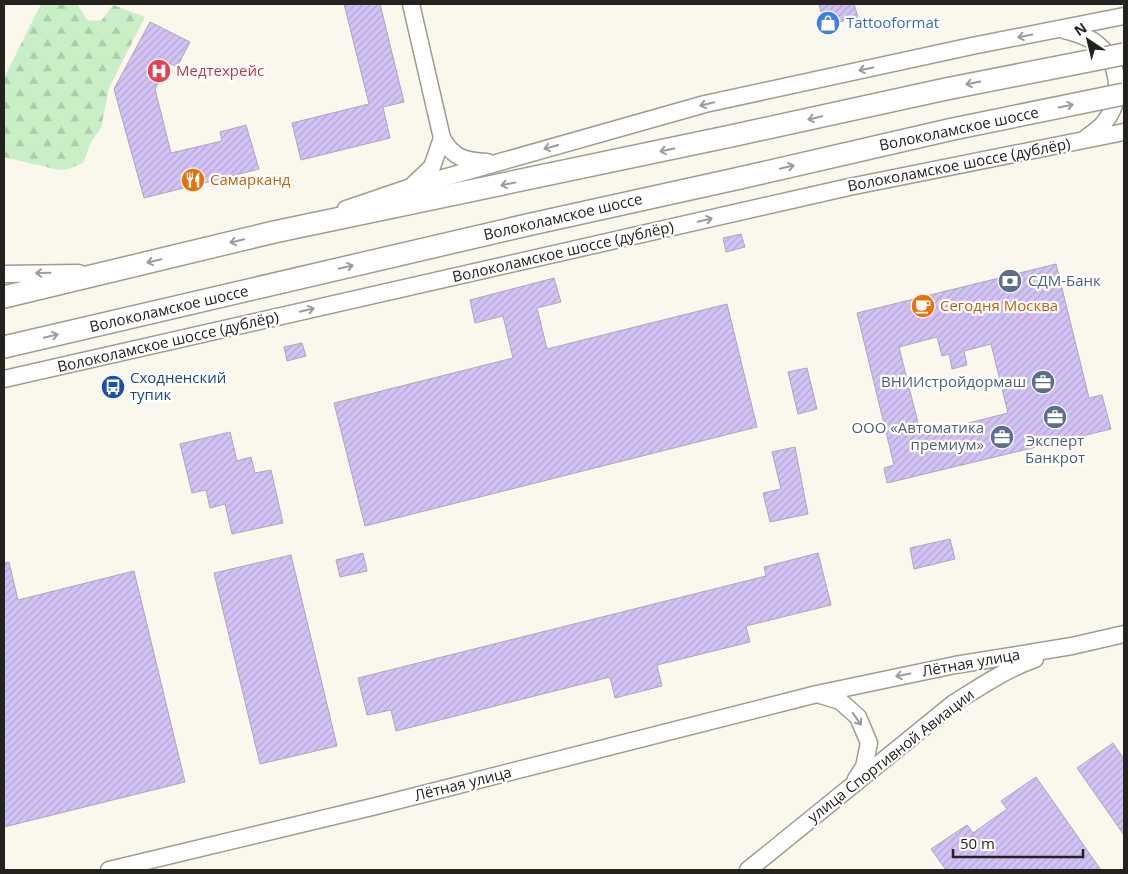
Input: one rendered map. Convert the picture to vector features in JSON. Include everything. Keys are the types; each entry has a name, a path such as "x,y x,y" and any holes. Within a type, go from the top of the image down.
{"main road":[{"path":"4,297 274,232 732,136 946,88 1124,54"},
{"name":"Волоколамское шоссе","path":"4,347 527,225 953,129 1124,94"}],"street":[{"path":"411,4 442,138 447,147 462,159 473,162 499,162"},
{"path":"274,232 408,188 705,104 972,46 1124,16"},
{"path":"1061,29 1083,35 1099,45 1111,61 1117,79 1116,99 1109,117 1096,131 1083,140"},
{"name":"Волоколамское шоссе (дублёр)","path":"4,379 849,187 1124,132"},
{"path":"408,188 424,176 432,167 442,138"},
{"path":"4,274 109,272"},
{"name":"Лётная улица","path":"109,870 367,809 866,682 1072,646 1124,634"},
{"name":"улица Спортивной Авиации","path":"748,870 954,703 1022,663 1072,646"},
{"path":"817,694 840,701 858,717 869,742 864,767 852,786"}],"green space":[{"path":"41,4 77,4 87,20 101,21 113,5 145,17 109,88 101,128 91,142 83,163 68,169 59,170 4,157 4,78"}],"building":[{"path":"344,4 380,4 404,102 383,107 390,138 301,160 292,123 369,104"},
{"path":"819,4 854,4 858,17 825,26"},
{"path":"150,22 190,42 177,67 169,63 155,89 171,153 222,141 220,132 246,125 259,169 144,198 114,89"},
{"path":"741,234 745,247 726,252 723,238"},
{"name":"ВНИИстройдормаш","path":"1056,264 1089,398 1102,395 1111,429 887,483 884,468 894,465 857,313","holes":["937,337 942,356 949,354 952,369 967,365 964,351 991,344 1008,413 921,435 899,347"]},
{"path":"554,278 561,302 537,308 547,349 727,304 757,427 365,526 334,403 513,358 503,316 475,323 470,300"},
{"path":"302,343 306,356 287,361 284,347"},
{"path":"807,368 817,409 798,414 788,372"},
{"path":"230,432 237,461 251,457 255,473 271,470 283,523 232,534 225,504 210,508 206,490 192,493 180,444"},
{"path":"795,447 808,514 770,522 763,493 781,489 772,452"},
{"path":"950,539 955,559 914,569 910,548"},
{"path":"363,553 367,571 340,577 336,560"},
{"path":"818,553 831,605 746,626 750,642 657,665 662,686 615,698 610,677 396,731 391,710 367,715 358,678 766,576 764,567"},
{"path":"291,555 337,746 260,764 214,573"},
{"path":"9,562 18,600 134,571 185,782 4,827 4,563"},
{"path":"1113,743 1124,759 1124,835 1077,768"},
{"path":"1036,777 1101,870 946,870 931,849 967,825 973,833 1007,809 1001,801"}],"place":[{"name":"Tattooformat","path":"828,23"},
{"name":"Медтехрейс","path":"159,71"},
{"name":"Самарканд","path":"193,180"},
{"name":"СДМ-Банк","path":"1010,281"},
{"name":"Сегодня Москва","path":"923,306"},
{"name":"ВНИИстройдормаш","path":"1043,382"},
{"name":"Сходненский тупик","path":"113,387"},
{"name":"Эксперт Банкрот","path":"1055,417"},
{"name":"ООО «Автоматика премиум»","path":"1002,437"}]}
